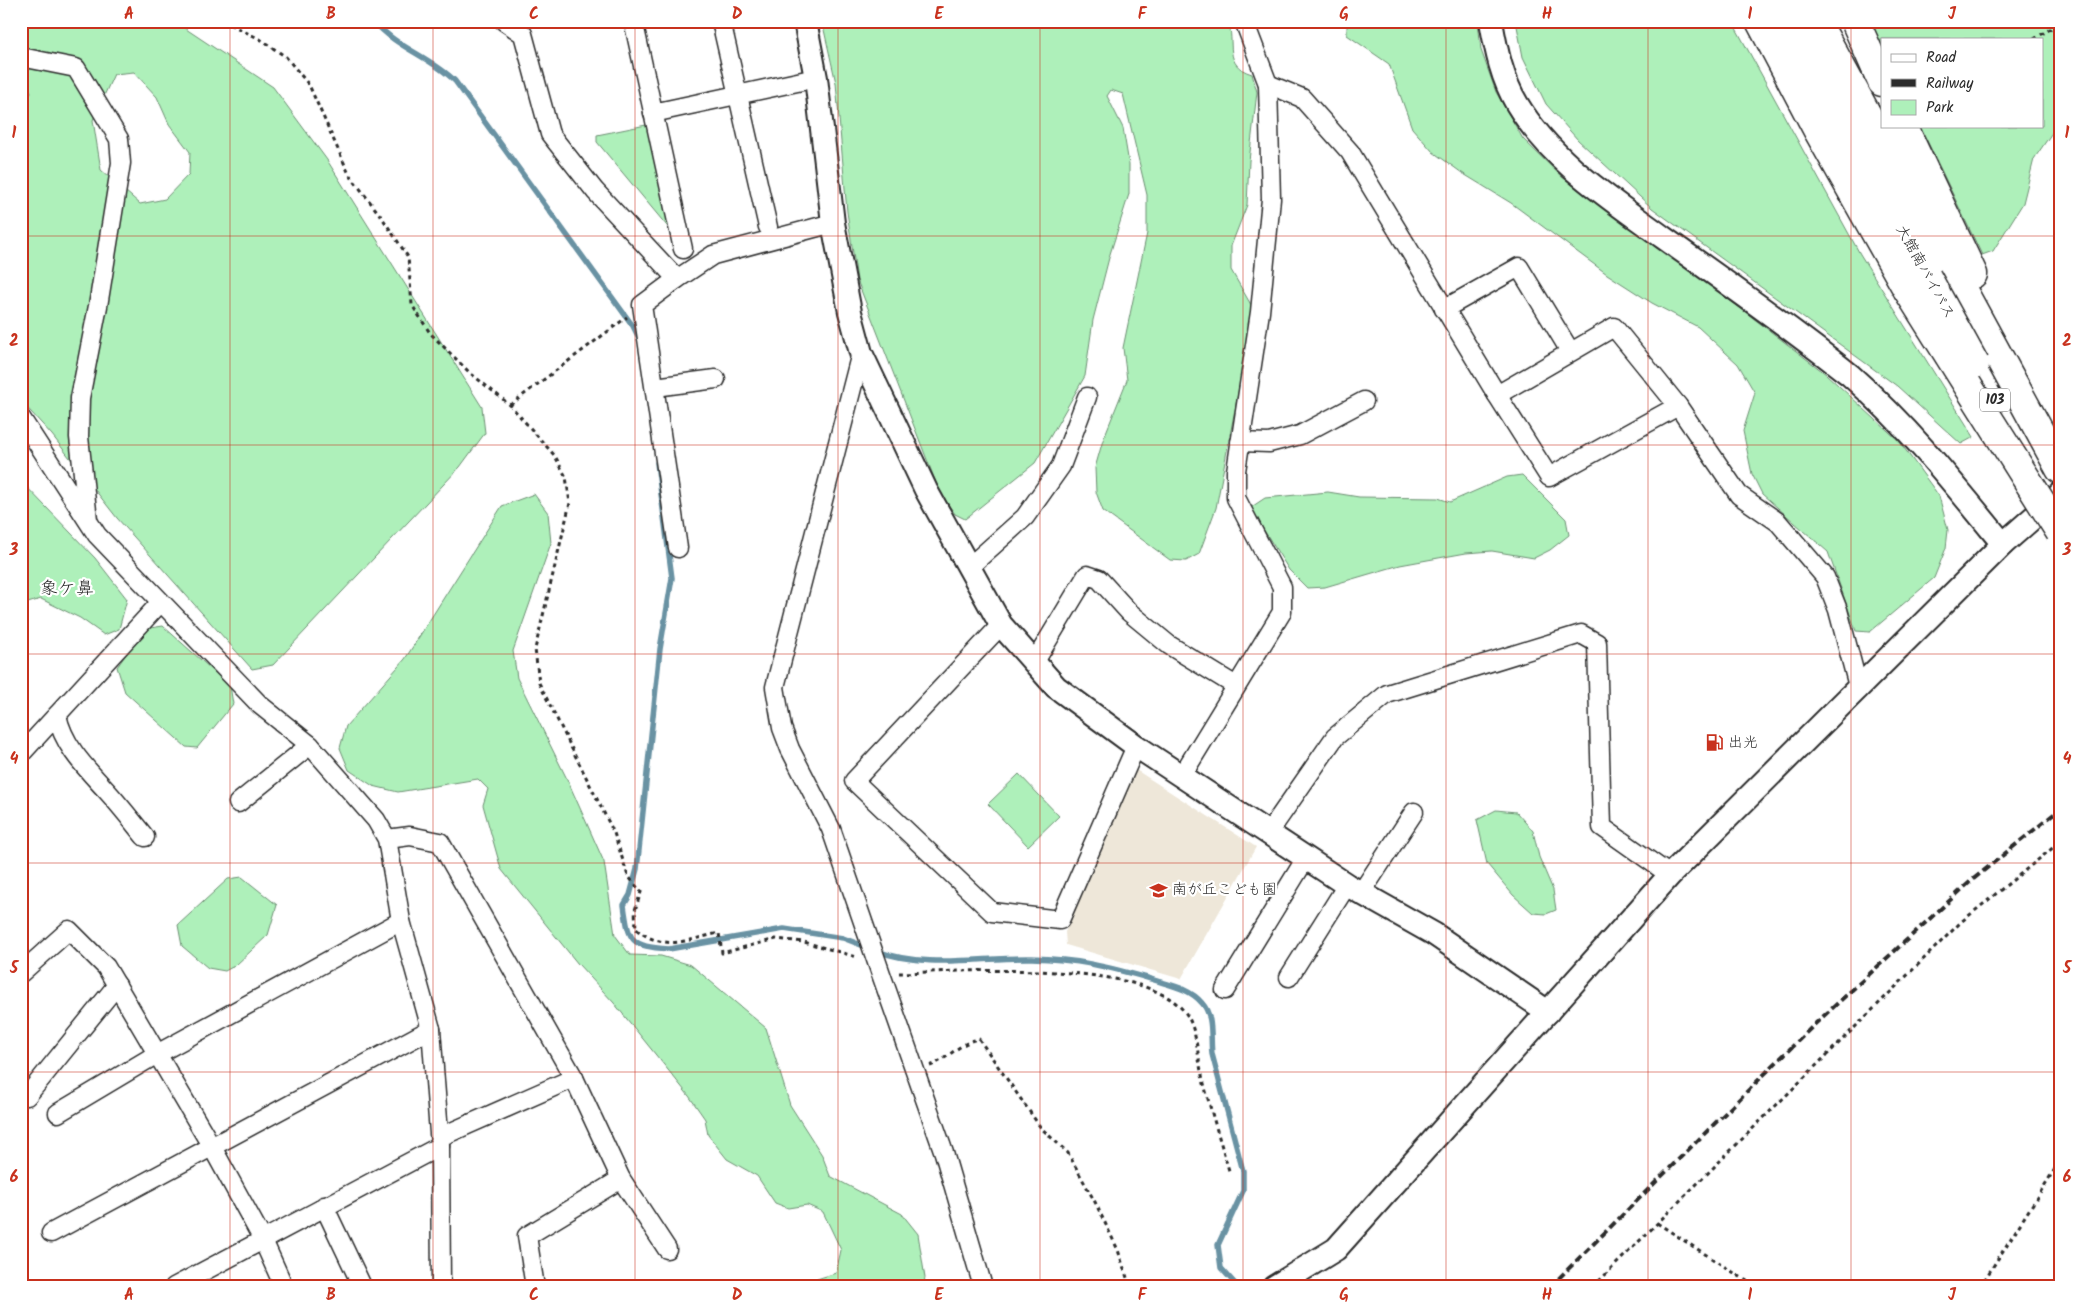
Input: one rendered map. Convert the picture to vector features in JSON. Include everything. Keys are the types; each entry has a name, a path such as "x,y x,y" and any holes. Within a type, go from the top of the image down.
{"highway":[{"path":"1760,21 1867,220 1938,273 2060,453"},
{"name":"大館南バイパス","path":"1788,21 1869,146 1938,273 2060,525"},
{"name":"大館南バイパス","path":"1816,21 1869,146"},
{"path":"1855,21 1881,80"},
{"path":"1903,128 1938,273 2060,532"},
{"name":"大館南バイパス","path":"1938,273 2060,469"}],"street":[{"path":"504,21 523,34 550,134 595,191 677,279"},
{"path":"721,21 768,226"},
{"path":"805,21 816,78 833,223 850,312 861,353 926,490 1001,625 1056,687 1136,746 1354,889 1434,934 1548,1012"},
{"path":"1181,776 1282,612 1282,587 1236,498 1236,471 1260,312 1271,199 1268,84 1244,21"},
{"path":"1491,21 1495,47 1504,76 1516,103 1550,147 1598,190 1850,375 1882,404 1942,469 2003,544"},
{"path":"635,29 683,249"},
{"path":"21,57 76,68 119,140 122,163 80,398 80,437 88,523"},
{"path":"653,113 816,78"},
{"path":"1268,84 1302,98 1350,152 1444,309 1550,477 1678,406"},
{"path":"678,548 642,305 713,255 833,223"},
{"path":"1444,309 1519,267 1570,351"},
{"path":"1497,395 1614,327 1678,406 1739,495 1778,522 1825,577 1838,610 1859,690"},
{"path":"861,353 775,687 782,728 790,749 831,829 944,1153 983,1287"},
{"path":"655,388 716,379"},
{"path":"969,567 1025,517 1061,466 1087,397"},
{"path":"1240,442 1269,443 1300,435 1364,402"},
{"path":"21,418 88,523 160,603 260,705 310,745 376,820 387,839 401,922 431,1029 440,1142 441,1287"},
{"path":"1279,1284 1336,1248 1670,875 1859,690 2003,544 2060,494"},
{"path":"1034,663 1087,575 1099,578 1129,612 1168,645 1236,686"},
{"path":"21,754 160,603"},
{"path":"1001,625 854,781 992,912 1060,920 1136,746"},
{"path":"1269,832 1335,737 1387,694 1581,634 1597,643 1602,827 1670,875"},
{"path":"57,716 60,731 86,770 105,789 145,837"},
{"path":"238,803 310,745"},
{"path":"1289,977 1414,812"},
{"path":"387,839 410,836 440,842 574,1078 621,1179 667,1249"},
{"path":"1225,990 1306,858"},
{"path":"58,1113 157,1054 401,922"},
{"path":"21,973 69,930 106,967 212,1147 262,1238 284,1287"},
{"path":"27,1096 116,985"},
{"path":"51,1233 431,1029"},
{"path":"174,1287 440,1142 574,1078"},
{"path":"535,1287 527,1236 621,1179"},
{"path":"324,1206 362,1286"}],"path":[{"path":"223,21 260,39 286,57 308,85 349,174 383,219 408,257 412,305 430,333 469,372 510,405 555,456 566,477 570,503 535,649 539,683 614,833 628,876 641,892 635,910 636,930 650,940 665,944 719,933 722,952 776,939 804,942 848,953 880,971 1073,973 1121,978 1155,989 1177,1002 1191,1022 1201,1072 1230,1174"},
{"path":"2036,38 2060,24"},
{"path":"510,405 622,320"},
{"path":"1593,1287 1961,922 2060,842"},
{"path":"915,1072 942,1061 969,1040 978,1039 1041,1128 1068,1153 1114,1242 1130,1287"},
{"path":"1980,1287 2060,1161"},
{"path":"1657,1223 1756,1287"}],"shaded area":[{"name":"南が丘こども園","path":"1136,770 1256,847 1181,979 1066,945 1065,932"}],"green space":[{"path":"21,21 174,21 273,87 327,160 482,407 485,433 460,467 273,665 252,669 117,518 52,435 21,401 21,113 31,92 21,72","holes":["134,72 157,97 169,124 190,152 189,174 165,199 140,204 101,170 93,120 114,74"]},
{"path":"822,21 1228,21 1233,59 1243,70 1252,74 1257,92 1249,161 1247,205 1231,246 1231,270 1254,310 1216,508 1199,554 1186,561 1170,560 1103,511 1096,492 1095,468 1103,440 1127,380 1123,348 1147,233 1147,195 1123,94 1111,90 1107,96 1123,128 1129,164 1129,194 1110,254 1093,320 1085,376 1035,463 965,519 955,514 940,493 857,280 847,212 836,83"},
{"path":"1347,21 1478,21 1481,50 1496,92 1523,139 1562,177 1714,288 1826,374 1899,441 1939,496 1948,530 1946,548 1934,578 1870,632 1856,631 1828,552 1762,494 1752,474 1743,431 1755,393 1738,364 1698,327 1652,303 1607,274 1511,203 1462,173 1433,152 1412,128 1389,64 1347,35"},
{"path":"1516,21 1732,21 1860,254 1974,437 1961,444 1897,386 1652,208 1578,140 1546,104 1523,57"},
{"path":"1870,21 2060,21 2060,121 2034,159 2023,203 1993,251 1982,255 1921,128 2044,128 2044,38 1881,38 1881,48"},
{"path":"651,124 677,238 597,142 597,135"},
{"path":"1522,475 1566,519 1569,535 1550,550 1534,558 1492,551 1466,553 1400,565 1325,587 1307,588 1289,570 1250,508 1265,498 1328,492 1359,497 1438,498 1450,502 1507,477"},
{"path":"21,481 95,558 127,599 119,629 104,635 80,618 41,599 21,605"},
{"path":"534,494 548,513 551,543 513,651 517,678 567,779 604,862 615,935 630,955 661,956 691,965 766,1028 790,1105 822,1155 830,1176 902,1214 918,1234 925,1278 923,1287 791,1287 836,1273 841,1250 823,1212 807,1205 788,1208 775,1203 757,1176 727,1159 708,1135 705,1119 689,1096 614,1003 578,964 501,869 483,805 488,789 478,779 398,792 373,786 349,770 340,748 346,726 405,659 502,506"},
{"path":"163,626 230,686 233,704 197,748 186,747 125,692 117,667 144,629"},
{"path":"1019,774 1059,816 1028,846 988,804"},
{"path":"1496,810 1516,812 1533,831 1539,857 1553,890 1556,910 1546,914 1533,913 1513,895 1487,864 1477,820"},
{"path":"242,877 277,905 268,935 236,965 225,971 208,968 182,946 178,925 228,879"}],"waterway":[{"path":"374,21 392,38 435,65 455,81 633,326 640,340"},
{"path":"657,463 672,578 660,649 637,869 630,895 624,905 630,934 639,944 669,949 784,929 843,938 869,948"},
{"path":"877,951 914,960 953,961 1032,958 1093,964 1172,985 1185,990 1197,998 1206,1008 1210,1020 1212,1054 1243,1171 1243,1191 1218,1245 1221,1268 1238,1287"}],"railway":[{"path":"1550,1287 1816,1023 1971,881 2060,809"}],"place":[{"name":"出光","path":"1714,743"},
{"name":"南が丘こども園","path":"1158,890"}],"district":[{"name":"象ケ鼻","path":"67,589"}]}
